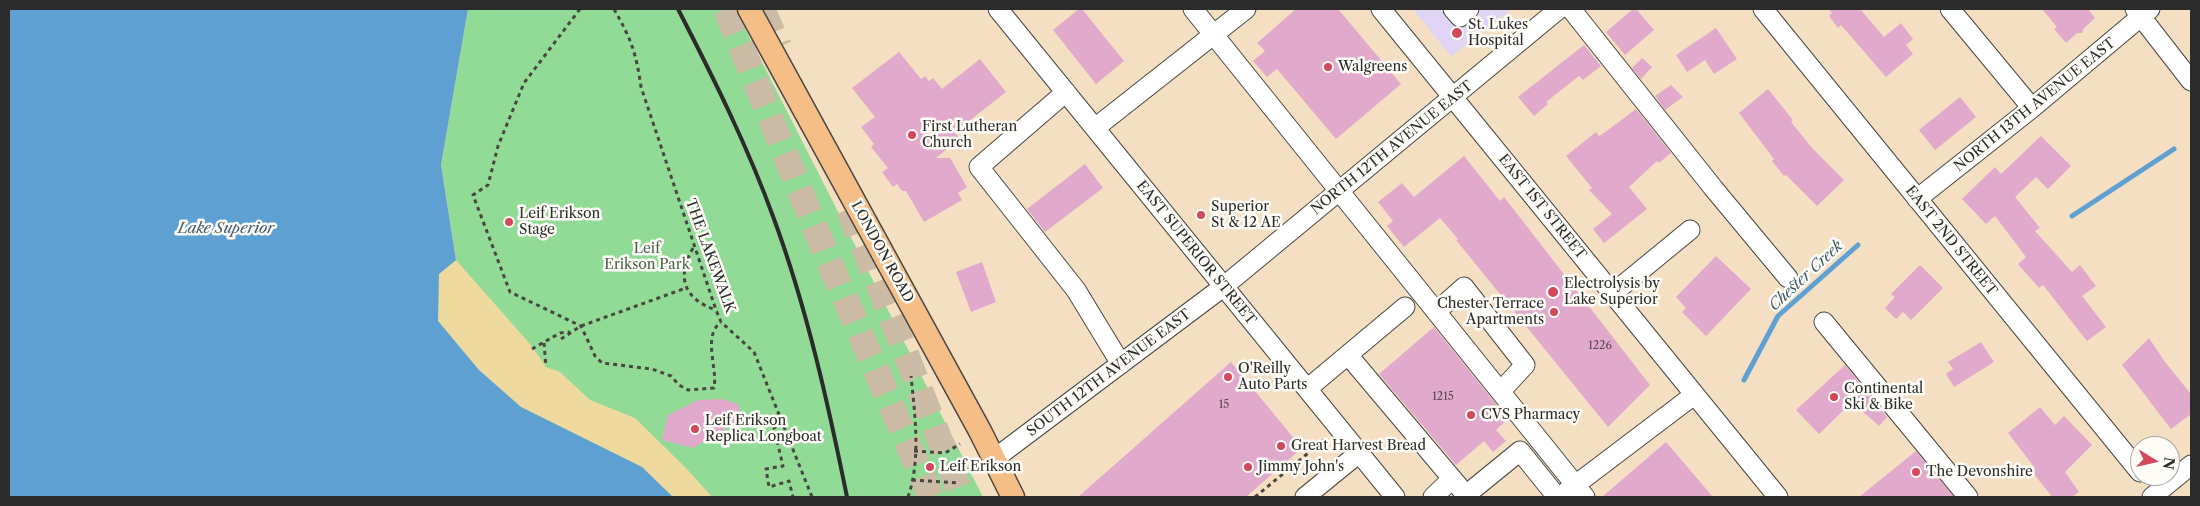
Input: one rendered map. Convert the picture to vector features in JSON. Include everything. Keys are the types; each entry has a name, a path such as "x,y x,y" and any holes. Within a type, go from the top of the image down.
{"main road":[{"name":"LONDON ROAD","path":"749,9 1013,497"}],"street":[{"name":"EAST SUPERIOR STREET","path":"998,9 1395,497"},
{"path":"1193,9 1580,491"},
{"path":"1095,128 1246,9"},
{"name":"EAST 1ST STREET","path":"1381,9 1778,497"},
{"path":"1453,9 1460,16 1469,9"},
{"path":"1560,9 1788,278"},
{"name":"NORTH 12TH AVENUE EAST","path":"1223,286 1560,9"},
{"name":"EAST 2ND STREET","path":"1763,9 2130,460"},
{"path":"1950,9 2032,108"},
{"path":"2142,11 2191,81"},
{"name":"NORTH 13TH AVENUE EAST","path":"1917,198 2032,108 2142,11"},
{"path":"1066,92 979,167 1076,290 1121,364"},
{"path":"1612,294 1690,230"},
{"name":"SOUTH 12TH AVENUE EAST","path":"994,459 1223,286"},
{"path":"1437,312 1464,287 1525,365 1501,391"},
{"path":"1307,389 1404,307"},
{"path":"1824,322 1968,497"},
{"path":"1348,355 1466,495 1520,451 1558,497 1580,491 1694,395"},
{"path":"1305,497 1359,453"},
{"path":"2157,496 2191,465"},
{"path":"1433,497 1452,479"}],"path":[{"path":"580,9 524,83 498,146 488,185 473,195 510,292 581,326 595,356 602,363 652,369 671,376 688,390 714,388 716,380 712,335 715,327 721,322"},
{"name":"THE LAKEWALK","path":"614,9 628,33 636,55 641,87 716,310 721,322 754,352 812,497"},
{"path":"694,248 686,260 684,270 686,288 692,297 703,306 716,310"},
{"path":"561,339 581,326 686,288"},
{"path":"532,349 560,333 571,332"},
{"path":"544,343 546,368"},
{"path":"908,497 912,480 914,451 911,376"},
{"path":"782,420 774,428 783,466 766,469 769,487 789,482 794,497"},
{"path":"1255,497 1324,440"},
{"path":"914,451 944,453 960,444"},
{"path":"912,480 958,483"}],"shaded area":[{"name":"St. Lukes Hospital","path":"1413,9 1512,9 1451,57"}],"green space":[{"name":"Leif Erikson Park","path":"468,9 735,9 983,497 673,497 642,467 521,407 479,370 438,321 439,274 456,259 441,165"}],"sand":[{"path":"456,260 530,344 546,367 560,372 590,400 635,418 686,468 712,497 671,497 642,467 521,407 479,370 438,321 439,274"}],"water":[{"name":"Lake Superior","path":"9,9 468,9 441,165 456,260 439,274 438,321 479,370 521,407 642,467 673,497 9,497"}],"building":[{"path":"1079,9 1082,9 1124,61 1096,84 1053,30"},
{"path":"1296,9 1338,9 1401,84 1336,139 1277,69 1267,77 1253,61 1265,51 1257,43"},
{"path":"1633,9 1636,9 1654,30 1625,55 1606,32"},
{"path":"1828,9 1860,9 1884,37 1901,23 1913,39 1906,45 1913,54 1886,77 1841,25 1838,28 1829,16 1832,13"},
{"path":"2042,9 2088,9 2095,18 2084,28 2082,33 2077,33 2066,43 2054,29 2057,27"},
{"path":"1716,28 1737,59 1714,74 1705,60 1687,72 1676,55"},
{"path":"1584,45 1601,66 1583,80 1579,76 1546,102 1548,104 1534,116 1518,97"},
{"name":"First Lutheran Church","path":"899,52 921,79 925,76 929,81 933,78 942,89 980,59 1006,92 955,132 960,139 936,158 950,158 967,187 958,193 962,200 924,222 906,191 902,191 897,184 893,187 882,172 888,168 871,147 874,144 861,127 875,117 852,88"},
{"path":"1642,58 1652,67 1641,79 1632,68"},
{"path":"1671,85 1683,97 1665,110 1655,96"},
{"path":"1768,89 1813,149 1844,180 1817,206 1786,175 1784,176 1772,161 1774,159 1739,113"},
{"path":"1960,97 1976,117 1935,150 1919,130"},
{"path":"1636,109 1671,153 1659,163 1657,161 1629,187 1647,209 1604,243 1593,229 1612,214 1589,190 1592,188 1566,156 1596,132 1599,136"},
{"path":"2041,136 2071,166 2048,189 2036,177 2015,197 2040,228 2035,231 2072,272 2080,265 2096,286 2082,296 2106,327 2087,341 2043,285 2039,288 2018,264 2026,257 1995,216 1986,224 1962,199 1995,167 2001,174"},
{"name":"Chester Terrace Apartments","path":"1464,156 1500,201 1504,197 1650,385 1608,427 1440,218 1404,247 1387,226 1393,221 1378,202 1402,183 1414,197"},
{"path":"1085,164 1103,188 1045,232 1027,209"},
{"path":"1716,256 1751,289 1706,336 1682,312 1686,308 1676,297"},
{"path":"982,262 996,302 971,312 956,272"},
{"path":"1920,265 1943,288 1911,320 1903,312 1896,319 1885,308 1895,297 1891,294"},
{"path":"1434,327 1508,419 1496,430 1506,441 1493,452 1484,441 1456,465 1379,374"},
{"path":"2149,338 2165,362 2191,394 2191,414 2171,429 2122,365"},
{"path":"1981,342 1994,362 1954,387 1946,374 1953,369 1948,362"},
{"path":"1231,362 1302,448 1246,497 1078,497"},
{"name":"Continental Ski & Bike","path":"1845,365 1887,417 1879,426 1852,402 1819,434 1796,410"},
{"name":"Leif Erikson Replica Longboat","path":"722,399 738,404 742,419 693,448 662,440 668,415 698,400"},
{"path":"2040,407 2055,425 2064,416 2092,445 2065,472 2079,492 2072,497 2052,497 2031,470 2035,468 2008,433"},
{"path":"1666,442 1713,497 1602,497"},
{"name":"The Devonshire","path":"1916,451 1954,497 1859,497"}],"waterway":[{"name":"Chester Creek","path":"2072,216 2174,149"},
{"name":"Chester Creek","path":"1744,380 1778,316 1858,245"}],"tunnel":[{"path":"726,9 827,257 931,497"},
{"path":"762,9 779,47"},
{"path":"849,209 962,497"}],"railway":[{"path":"678,9 717,86 741,139 764,192 786,253 816,356 847,497"}],"place":[{"name":"St. Lukes Hospital","path":"1457,33"},
{"name":"Walgreens","path":"1328,67"},
{"name":"First Lutheran Church","path":"912,135"},
{"name":"Superior St & 12 AE","path":"1201,215"},
{"name":"Leif Erikson Stage","path":"509,222"},
{"name":"Electrolysis by Lake Superior","path":"1553,292"},
{"name":"Chester Terrace Apartments","path":"1554,312"},
{"name":"O'Reilly Auto Parts","path":"1228,377"},
{"name":"Continental Ski & Bike","path":"1834,397"},
{"name":"CVS Pharmacy","path":"1471,415"},
{"name":"Leif Erikson Replica Longboat","path":"695,429"},
{"name":"Great Harvest Bread","path":"1281,446"},
{"name":"Leif Erikson","path":"930,467"},
{"name":"Jimmy John's","path":"1248,467"},
{"name":"The Devonshire","path":"1916,472"}]}
